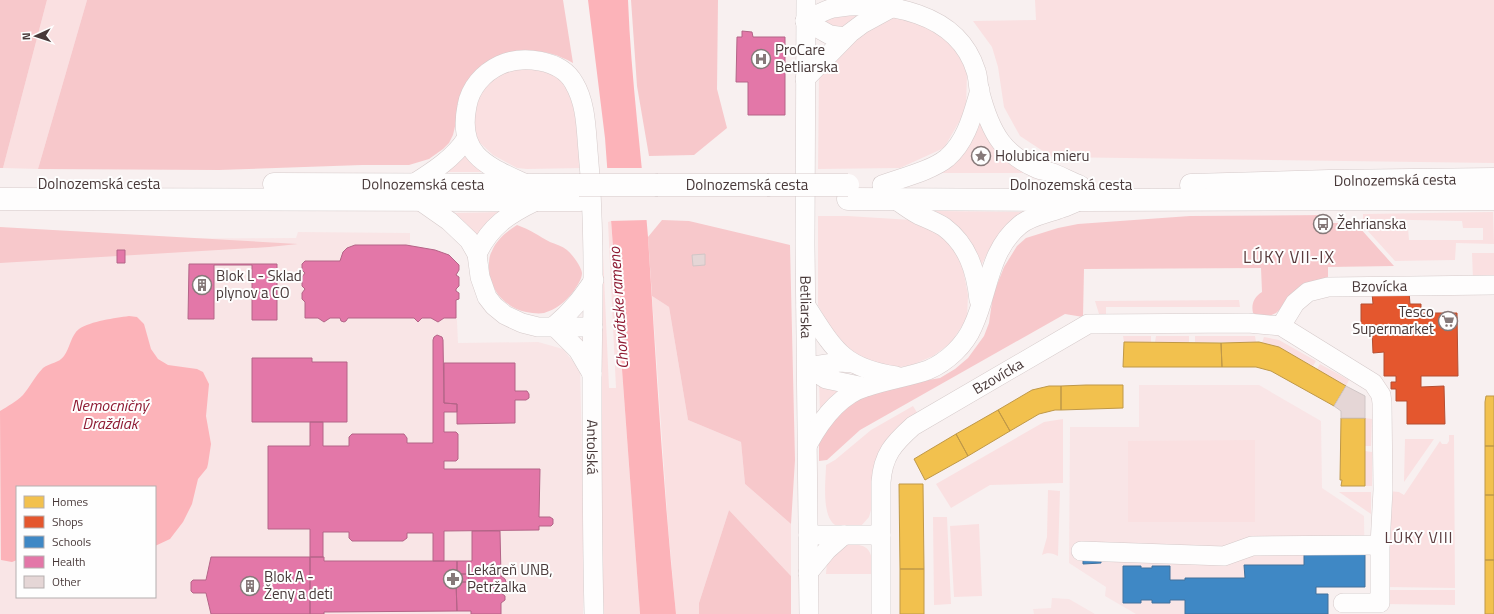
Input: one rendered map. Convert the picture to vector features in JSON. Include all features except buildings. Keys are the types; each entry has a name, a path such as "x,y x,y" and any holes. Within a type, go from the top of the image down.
{"main road":[{"name":"Dolnozemská cesta","path":"1080,193 1182,185 1494,179"},
{"name":"Dolnozemská cesta","path":"0,184 416,192"},
{"name":"Dolnozemská cesta","path":"0,199 416,192 848,192 1080,193 1494,199"}],"street":[{"name":"Betliarska","path":"806,0 806,306 809,614"},
{"path":"805,80 846,37 862,24 882,3"},
{"path":"805,20 834,8 860,4 882,3 923,13 941,24 952,32 968,52 976,71 987,114 1000,141 1017,157 1038,169 1054,173 1080,193 1059,210 1033,218 1020,224 1009,236 996,258 971,332 951,355 937,366 928,370 864,387 852,393 826,415 808,445"},
{"path":"805,20 830,35 846,37"},
{"name":"Antolská","path":"466,139 465,119 470,96 480,79 494,68 512,61 529,60 560,69 574,82 581,98 585,114 592,191 594,280 592,374 594,614"},
{"path":"979,309 975,271 958,241 944,228 932,220 918,215 889,193 946,159 952,153 972,117 980,90"},
{"path":"477,254 486,237 497,225 519,210 531,192 479,158 466,139 461,147 430,174 416,192 457,227 469,240 477,254 480,277 487,297 494,306 505,315 522,323 538,327 593,327"},
{"path":"554,326 566,317 594,280"},
{"name":"Bzovícka","path":"1281,326 1295,303 1308,292 1328,287 1494,285"},
{"path":"806,306 834,348 842,356 852,363 875,372 902,377"},
{"name":"Bzovícka","path":"881,614 882,470 888,453 895,443 913,426 1088,324 1248,323 1281,326 1373,383 1377,388 1382,403 1383,490 1380,545 1380,603 1343,603"},
{"path":"554,326 578,350 592,374"},
{"path":"807,368 829,363 852,363"},
{"path":"807,368 826,379 839,383 864,387"},
{"path":"808,573 827,550 844,535"},
{"path":"808,536 881,535"},
{"path":"1081,551 1224,556 1252,546 1380,545"}],"shaded area":[{"path":"0,0 47,0 3,168 0,168"},
{"path":"47,0 87,0 38,169 3,168"},
{"path":"87,0 563,0 573,63 557,55 549,53 525,51 508,54 457,118 453,135 449,143 429,159 409,165 362,165 219,170 38,169"},
{"path":"631,0 718,0 717,89 727,128 694,155 649,156 637,86"},
{"path":"1035,0 1494,0 1494,163 1052,157 1020,136 1004,107 998,67 992,47 973,21 1036,20"},
{"path":"881,7 850,28 820,25 830,14"},
{"path":"907,17 929,23 957,49 967,72 966,110 944,148 900,168 818,169 819,73 881,18"},
{"path":"510,68 539,68 561,79 576,102 583,168 517,168 493,155 478,141 472,126 475,102 487,81"},
{"path":"980,117 983,127 996,150 1008,162 1025,173 936,173 974,136 978,129"},
{"path":"466,148 487,172 442,172"},
{"path":"935,211 1024,212 1009,225 994,242 981,266 945,216"},
{"path":"502,212 476,238 466,224 453,213"},
{"path":"1493,212 1494,244 1456,243 1455,260 1395,261 1367,230 1408,228 1409,240 1483,240 1483,228 1463,228 1462,221 1363,219 1363,214"},
{"path":"1328,215 1328,223 1352,223 1359,227 1394,266 1328,267 1328,287 1287,303 1276,313 1267,317 1258,316 1253,313 1252,310 1255,298 1262,292 1261,268 1084,269 1083,317 1065,314 860,430 827,460 819,461 819,440 832,419 872,390 940,378 955,369 968,358 984,336 989,323 993,295 1004,267 1017,246 1026,238 1058,228 1078,224 1190,216"},
{"path":"818,216 848,216 911,220 940,231 960,253 968,295 967,318 951,343 933,356 912,365 894,368 868,362 835,338 818,305"},
{"path":"662,220 689,221 790,245 795,460 791,524 745,484 741,442 688,420 669,307 652,296 648,237"},
{"path":"611,221 640,614 602,614 600,607 602,518 601,254 603,254 609,388 616,388 608,222"},
{"path":"517,225 565,249 574,257 582,273 580,280 570,296 557,307 544,313 526,312 511,306 504,301 494,289 491,282 489,274 489,258 491,253 499,240"},
{"path":"0,227 298,244 0,263"},
{"path":"298,232 410,233 410,245 435,250 449,255 459,265 459,270 456,274 459,277 459,286 456,291 459,293 459,299 456,300 458,343 538,342 563,349 580,370 584,532 583,614 0,614 0,239 296,238"},
{"path":"1472,253 1494,253 1494,278 1473,279"},
{"path":"652,296 669,307 688,420 741,442 745,484 791,524 791,576 729,510 699,603 699,614 676,614 668,526"},
{"path":"1239,300 1240,307 1106,307 1106,317 1099,314 1095,301"},
{"path":"1123,336 1151,336 1151,342 1124,342"},
{"path":"1156,336 1189,336 1189,342 1155,342"},
{"path":"1195,336 1255,336 1256,342 1195,342"},
{"path":"1264,337 1279,340 1316,361 1313,366 1279,347 1262,343"},
{"path":"1320,364 1349,380 1346,386 1317,369"},
{"path":"819,382 847,390 820,414"},
{"path":"1139,385 1259,385 1321,421 1322,488 1364,516 1365,587 1317,587 1316,594 1328,614 1136,614 1105,596 1106,587 1069,563 1070,427 1139,427"},
{"path":"913,406 918,414 874,471 871,510 869,517 861,526 847,528 839,527 833,523 829,517 825,500 826,465 835,460 871,430"},
{"path":"1365,418 1372,419 1371,446 1365,446"},
{"path":"1063,419 1063,483 990,485 951,508 936,484 1044,422"},
{"path":"1449,435 1454,435 1455,588 1388,587 1388,491 1399,492 1404,495 1440,441 1442,444 1447,444 1449,441"},
{"path":"1405,439 1434,439 1404,482"},
{"path":"1255,440 1255,522 1128,522 1128,441"},
{"path":"1365,451 1372,452 1372,486 1365,486"},
{"path":"1048,490 1060,491 1058,556 1050,553 1042,555 1047,537"},
{"path":"1339,492 1371,492 1371,514"},
{"path":"729,510 791,576 791,614 699,614 699,603"},
{"path":"933,517 947,517 951,604 934,605"},
{"path":"979,524 982,596 954,597 950,526"},
{"path":"846,544 861,545 869,550 874,574 826,574 827,561"},
{"path":"1382,590 1455,590 1455,605 1383,604"},
{"path":"1052,598 1069,599 1095,614 1034,614 1033,609 1051,608"}],"water":[{"name":"Chorvátske rameno","path":"588,0 628,0 648,237 657,379 676,614 640,614 605,138"},
{"name":"Nemocničný Draždiak","path":"129,316 137,317 144,324 151,349 158,359 168,365 197,369 203,372 209,384 206,416 211,444 207,468 198,479 192,504 183,522 170,539 156,546 156,486 16,486 16,560 12,562 1,560 0,411 23,395 37,374 43,368 57,362 62,358 66,353 74,335 79,329 96,322"}],"pier":[{"path":"605,168 644,168 648,220 609,221"}],"place":[{"name":"ProCare Betliarska","path":"761,59"},
{"name":"Holubica mieru","path":"981,156"},
{"name":"Žehrianska","path":"1323,224"},
{"name":"Blok L - Sklad plynov a CO","path":"202,285"},
{"name":"Tesco Supermarket","path":"1448,321"},
{"name":"Lekáreň UNB, Petržalka","path":"453,579"},
{"name":"Blok A - Ženy a deti","path":"250,586"}],"district":[{"name":"LÚKY VII-IX","path":"1289,257"},
{"name":"LÚKY VIII","path":"1419,537"}]}
